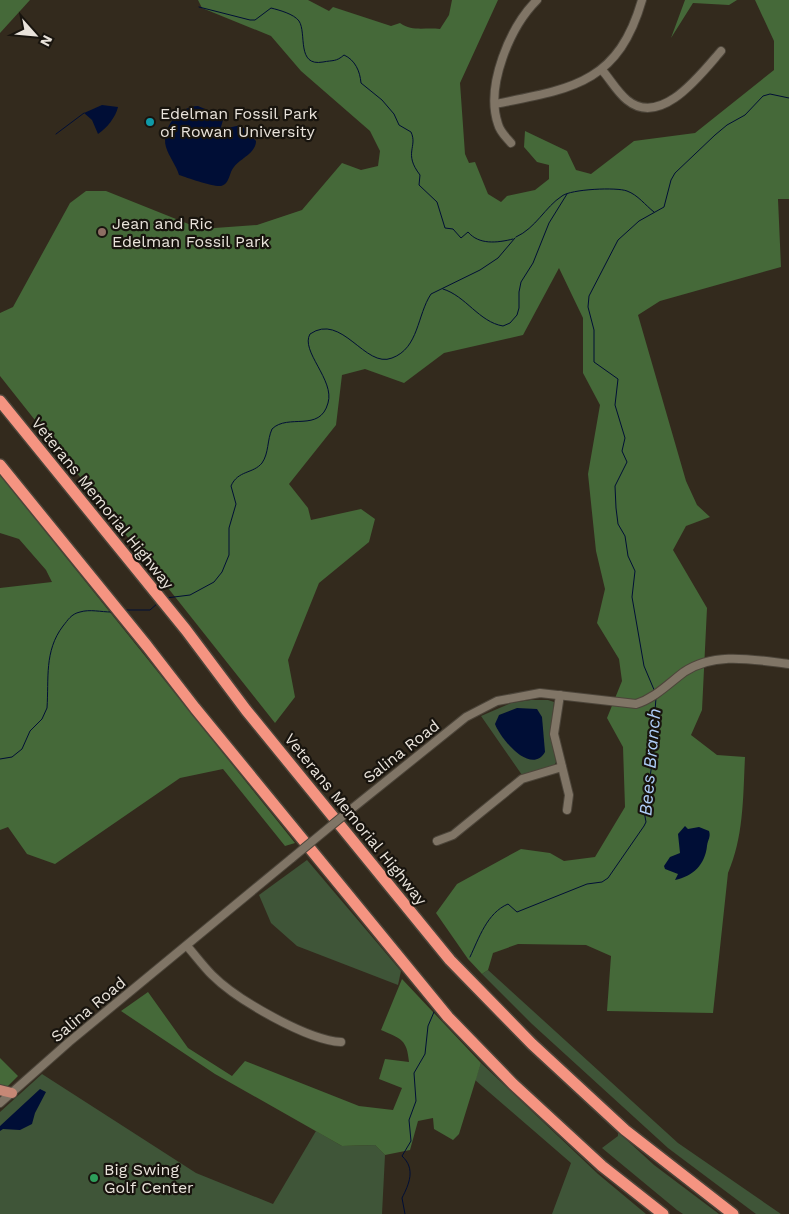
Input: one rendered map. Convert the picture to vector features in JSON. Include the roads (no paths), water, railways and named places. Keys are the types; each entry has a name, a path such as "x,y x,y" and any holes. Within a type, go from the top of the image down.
{"highway":[{"name":"Veterans Memorial Highway","path":"0,401 186,630 252,717 450,960 532,1044 625,1130 733,1214"},
{"path":"0,465 195,708 448,1017 513,1084 602,1166 662,1214"}],"main road":[{"path":"0,1090 12,1093"}],"street":[{"path":"512,143 497,124 495,104 497,81 507,47 518,24 537,0"},
{"path":"495,104 567,89 584,82 602,70 626,38 642,0"},
{"path":"602,70 627,100 638,106 657,107 690,86 721,52"},
{"name":"Salina Road","path":"0,1103 69,1042 349,810 414,757 477,710 497,701 520,695 540,693 631,704 644,702 686,671 708,662 737,657 789,664"},
{"path":"560,695 554,734 570,794 567,810"},
{"path":"437,841 453,835 522,779 562,768"},
{"path":"187,946 213,976 275,1018 329,1041 341,1042"}],"water":[{"path":"102,105 118,107 110,122 98,134 92,120 84,113"},
{"path":"198,106 217,114 223,120 221,127 223,129 241,125 256,141 254,149 232,169 228,180 221,186 207,184 179,175 166,147 166,133 173,119 184,110"},
{"path":"517,708 537,709 542,717 545,752 539,758 532,760 517,752 503,738 495,724 499,715"},
{"path":"685,826 688,829 699,827 709,831 710,837 704,859 697,869 687,876 675,880 678,874 665,869 664,866 670,857 680,853 678,834"},
{"path":"40,1089 46,1092 35,1113 32,1124 20,1130 3,1129 0,1131 0,1126"}],"waterway":[{"path":"199,7 250,20 255,20 271,8 294,16 301,26 304,48 309,59 315,62 323,62 336,60 344,55 348,57 356,66 361,83 382,100 394,114 399,125 411,132 413,137 412,161 420,175 419,185 437,202 445,228 453,229 461,238 468,232 477,239 489,242 513,239"},
{"name":"Bees Branch","path":"655,692 644,666 632,597 635,571 628,556 625,536 618,524 616,508 615,486 627,462 622,451 625,438 615,405 618,379 594,362 594,330 588,307 589,296 618,240 639,221 664,207 671,180 675,173 727,125 745,115 763,96 770,94 789,98"},
{"path":"56,134 84,113"},
{"path":"516,237 529,228 562,196 584,190 627,191 654,212"},
{"path":"443,289 459,297 494,324 503,326 510,323 517,315 519,308 521,282 533,263 549,223 567,194"},
{"path":"166,598 190,595 214,582 222,572 229,555 229,528 236,504 231,486 238,477 262,463 266,455 272,429 286,422 311,420 324,412 329,394 327,385 310,349 308,341 310,334 322,329 333,330 372,356 382,359 392,358 408,347 413,339 426,302 431,294 480,270 498,258 515,238"},
{"path":"125,610 150,610 158,603"},
{"path":"0,759 12,757 22,749 30,731 42,719 47,708 50,655 57,636 68,619 84,611 111,612"},
{"name":"Bees Branch","path":"470,957 484,927 494,913 501,908 508,904 517,912 587,884 602,882 608,878 646,822 643,805 647,797 656,737 654,723 656,698"},
{"name":"Bees Branch","path":"405,1214 402,1198 409,1182 410,1171 402,1156 411,1141 409,1120 416,1101 414,1073 425,1054 428,1026 434,1012"}],"place":[{"name":"Edelman Fossil Park of Rowan University","path":"150,122"},
{"name":"Jean and Ric Edelman Fossil Park","path":"102,232"},
{"name":"Big Swing Golf Center","path":"94,1178"}]}
